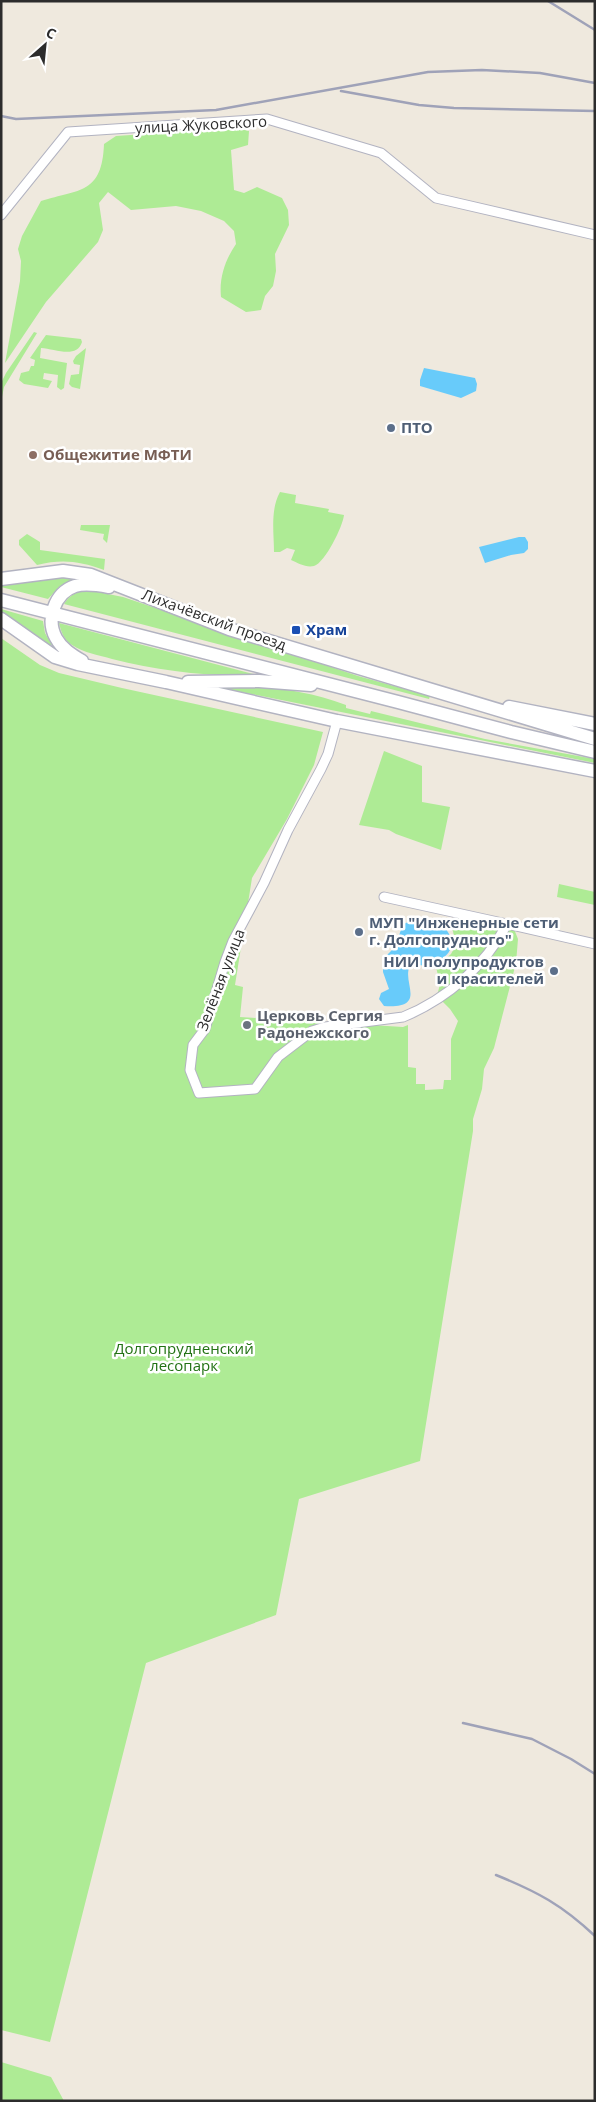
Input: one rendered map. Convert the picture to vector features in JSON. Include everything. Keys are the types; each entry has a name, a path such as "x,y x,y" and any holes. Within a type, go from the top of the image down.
{"main road":[{"name":"Лихачёвский проезд","path":"1,579 51,572 76,572 129,590 230,629 595,740"},
{"path":"91,667 62,647 52,628 52,613 59,598 74,586 99,585 129,590"},
{"name":"Лихачёвский проезд","path":"1,600 595,752"},
{"path":"1,619 55,657 91,667 337,721 595,771"},
{"path":"166,682 259,681 344,688"},
{"name":"Лихачёвский проезд","path":"425,689 595,724"},
{"name":"Лихачёвский проезд","path":"398,702 595,740"}],"street":[{"name":"улица Жуковского","path":"1,215 68,132 267,119 381,153 436,198 595,235"},
{"name":"Зелёная улица","path":"337,721 328,754 321,769 288,830 264,883 233,941 205,1030 193,1045 190,1070 199,1093 255,1089 278,1057 312,1031 325,1027 403,1017 414,1012 439,998 459,983 496,944 507,924"},
{"path":"384,897 595,944"}],"green space":[{"path":"235,128 249,131 248,145 231,150 234,190 244,193 257,187 282,198 288,210 289,225 275,254 276,271 273,286 265,296 261,310 246,312 221,297 224,269 236,244 234,231 224,221 201,211 176,206 131,210 108,192 99,203 103,230 98,242 46,302 5,363 20,281 21,261 18,249 22,236 41,201 78,191 93,181 99,172 104,144 116,136"},
{"path":"34,332 37,333 4,387 1,402 1,383"},
{"path":"46,335 81,339 82,342 79,347 71,352 41,348 40,358 67,363 64,388 61,390 57,387 58,375 44,373 43,379 52,381 48,388 24,384 19,380 21,373 29,371 31,366 34,366 35,360 30,358"},
{"path":"86,348 80,389 72,387 69,384 71,375 79,374 80,365 74,364 73,361"},
{"path":"280,492 296,495 295,503 329,509 328,512 344,515 333,544 323,558 314,566 305,566 291,560 295,550 287,548 280,552 274,552 274,514"},
{"path":"81,525 110,525 107,543 103,539 104,534 80,530"},
{"path":"27,534 40,542 40,550 105,559 104,570 70,562 37,565 19,545 19,540"},
{"path":"52,575 78,577 60,586 48,599 1,587 1,585"},
{"path":"88,590 123,597 358,676 430,696 429,699 64,604 74,594"},
{"path":"1,609 43,621 45,633 52,645 49,646 1,613"},
{"path":"59,623 257,675 220,675 184,672 112,659 87,652 72,645 63,636"},
{"name":"Долгопрудненский лесопарк","path":"1,638 40,665 59,673 323,732 314,765 287,819 252,878 235,985 243,987 240,1017 403,1027 408,1025 408,1067 416,1068 416,1084 425,1084 425,1090 443,1089 444,1080 451,1080 451,1039 458,1021 450,1009 437,996 440,984 436,967 451,954 456,945 452,927 455,917 514,929 518,939 516,963 494,1048 484,1069 482,1089 473,1119 473,1131 420,1461 299,1499 276,1615 146,1663 50,2042 1,2030"},
{"path":"249,686 310,694 346,705 346,708 370,714 371,711 485,739 595,759 595,763 216,687"},
{"path":"384,751 422,766 422,802 450,807 441,850 389,830 359,825"},
{"path":"559,884 595,892 595,905 557,897"},
{"path":"1,2062 51,2077 64,2101 1,2101"}],"water":[{"path":"424,368 475,378 477,384 476,391 461,398 420,386"},
{"path":"525,537 528,542 528,549 524,553 485,563 479,547"},
{"path":"420,918 428,919 443,926 451,938 452,945 449,952 443,958 434,963 410,966 408,979 410,999 406,1003 398,1006 384,1006 379,999 381,993 389,989 383,972 383,963 387,955 395,947 403,924"}],"railway":[{"path":"548,1 595,30"},
{"path":"1,116 16,119 216,110 428,72 482,70 540,73 595,83"},
{"path":"341,91 419,105 454,108 595,111"},
{"path":"463,1723 532,1739 595,1774"},
{"path":"496,1875 525,1887 549,1900 572,1916 595,1936"}],"place":[{"name":"ПТО","path":"391,428"},
{"name":"Общежитие МФТИ","path":"33,455"},
{"name":"Храм","path":"296,630"},
{"name":"МУП \"Инженерные сети г. Долгопрудного\"","path":"359,932"},
{"name":"НИИ полупродуктов и красителей","path":"554,971"},
{"name":"Церковь Сергия Радонежского","path":"247,1025"}]}
